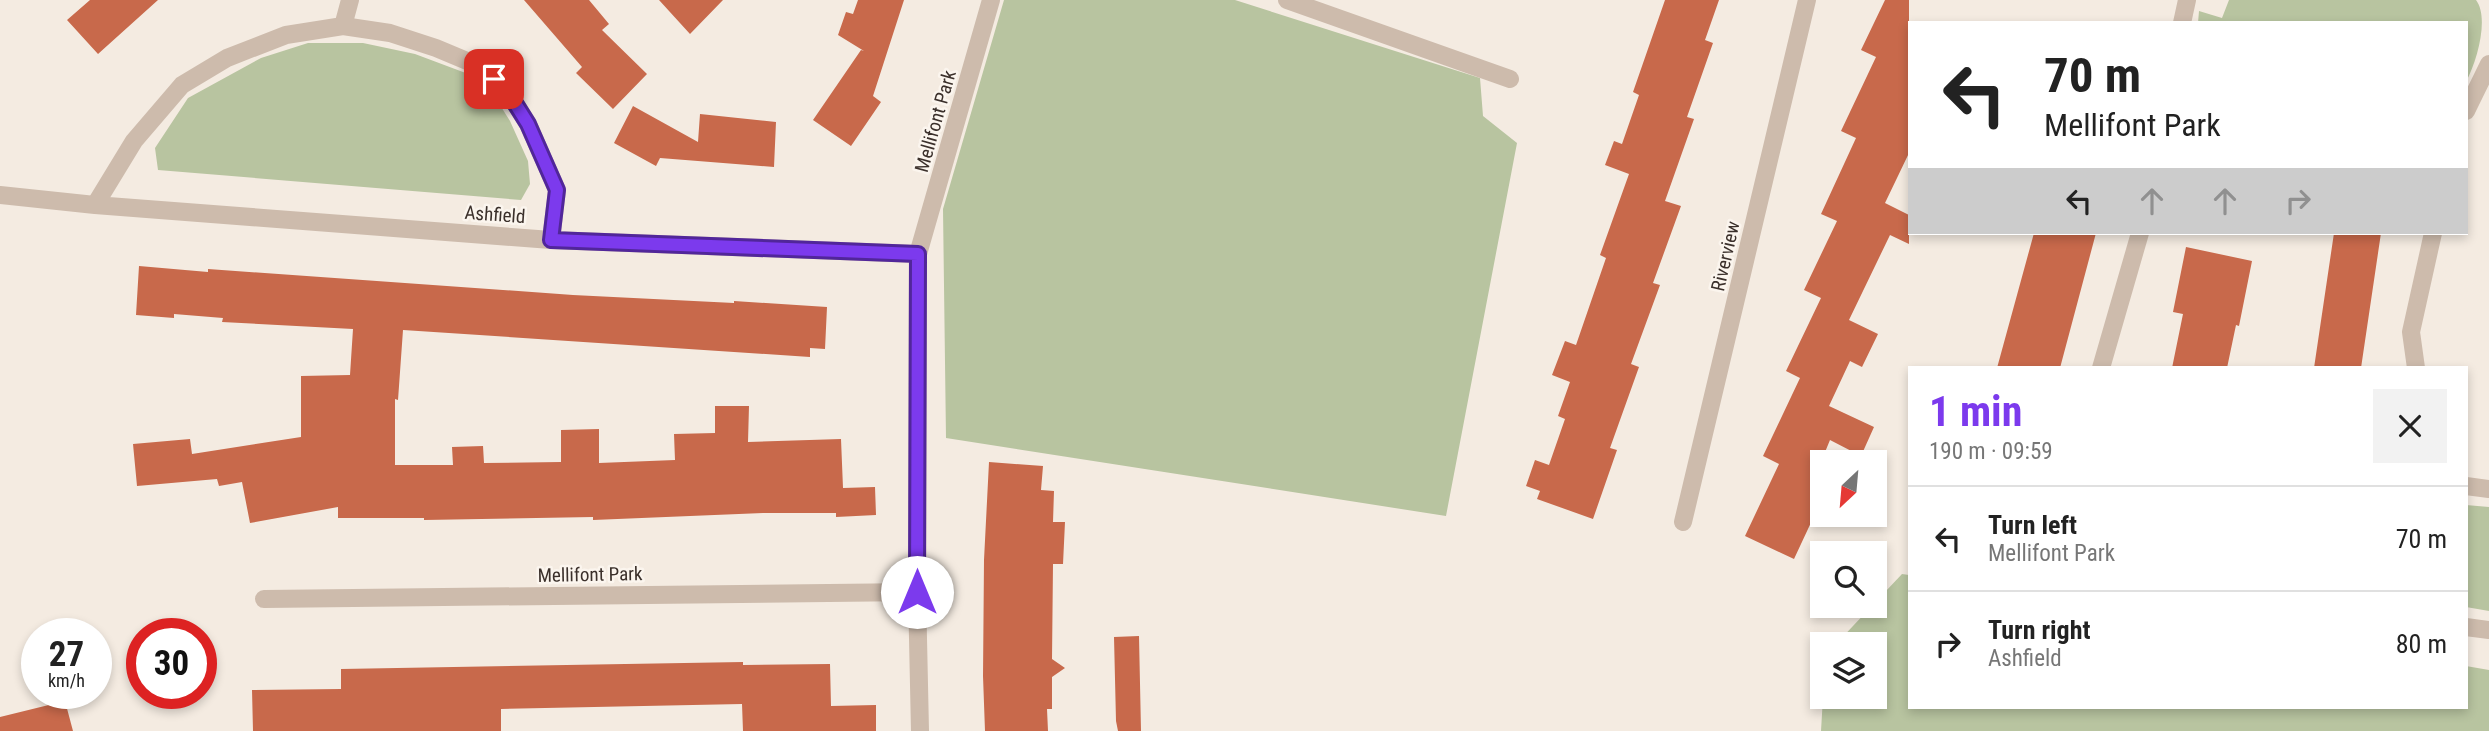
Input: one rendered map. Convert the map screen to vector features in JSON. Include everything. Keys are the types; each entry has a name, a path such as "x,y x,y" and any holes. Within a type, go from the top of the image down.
{"street":[{"path":"343,26 350,0"},
{"name":"Mellifont Park","path":"920,731 917,592 918,254 991,0"},
{"path":"1287,0 1510,79"},
{"name":"Riverview","path":"1683,522 1807,0"},
{"path":"2182,21 2187,0"},
{"name":"Ashfield","path":"0,195 95,205 551,240 557,190 528,124 508,92 479,66 390,33 343,26 286,35 228,58 182,85 134,141 95,205"},
{"path":"2468,107 2489,64"},
{"path":"2102,366 2139,235"},
{"path":"2416,366 2411,331 2433,235"},
{"path":"551,240 918,254"},
{"path":"2468,486 2489,489"},
{"name":"Mellifont Park","path":"264,599 917,592"},
{"path":"2468,628 2489,629"}],"green space":[{"path":"1004,0 1235,0 1480,78 1483,116 1517,143 1446,516 946,438 943,209"},
{"path":"2229,0 2476,0 2480,7 2482,27 2468,77 2468,21 2198,21 2199,11 2222,18"},
{"path":"308,43 363,43 415,54 471,75 493,94 510,121 528,161 530,184 521,200 158,170 155,148 188,98 261,58"},
{"path":"2468,505 2489,507 2489,611 2468,607"},
{"path":"1902,574 1908,575 1908,709 2468,709 2468,666 2489,670 2489,731 1821,731 1822,709 1887,709 1887,632 1847,632 1861,618 1887,618 1887,590"}],"building":[{"path":"90,0 158,0 98,54 67,20"},
{"path":"524,0 589,0 609,24 602,30 647,74 613,109 576,73 582,67"},
{"path":"659,0 723,0 690,34"},
{"path":"858,0 904,0 873,96 881,102 851,146 813,120 861,50 864,51 838,35 846,12 853,14"},
{"path":"1665,0 1719,0 1705,40 1713,43 1687,117 1694,119 1665,201 1681,206 1653,283 1660,285 1631,364 1639,367 1610,448 1617,450 1593,519 1537,499 1540,491 1526,486 1535,460 1549,465 1565,419 1558,416 1570,382 1552,375 1565,341 1576,345 1606,258 1600,255 1629,174 1605,165 1614,141 1622,144 1639,95 1633,92"},
{"path":"1885,0 1909,0 1908,155 1885,203 1908,214 1909,244 1890,235 1849,320 1878,334 1862,367 1850,361 1829,406 1874,427 1864,450 1849,450 1830,440 1826,450 1810,450 1810,525 1794,559 1745,536 1779,464 1763,456 1800,378 1786,371 1821,298 1804,290 1837,221 1821,214 1856,138 1841,131 1876,57 1861,50"},
{"path":"633,106 698,142 700,114 776,122 774,167 660,158 656,166 614,143"},
{"path":"2033,235 2095,235 2061,366 1998,366"},
{"path":"2334,235 2381,235 2361,366 2314,366"},
{"path":"2186,247 2252,261 2239,326 2236,325 2227,366 2172,366 2183,314 2173,312"},
{"path":"139,266 573,295 827,307 825,349 810,348 810,357 403,330 398,400 395,399 395,465 453,465 452,447 483,446 484,463 561,462 561,430 599,429 599,463 675,460 674,434 715,433 715,406 749,406 748,442 841,439 843,488 875,487 876,515 836,517 836,513 763,513 593,520 593,517 424,520 338,518 338,507 250,523 242,482 219,486 217,479 137,486 133,444 190,439 192,454 301,437 301,376 350,375 353,329 222,322 223,318 174,314 174,318 136,315"},
{"path":"989,462 1043,466 1041,490 1054,491 1053,522 1065,522 1063,564 1053,564 1052,659 1065,668 1052,677 1052,709 1047,709 1048,731 985,731 984,560"},
{"path":"1139,636 1141,731 1118,731 1114,637"},
{"path":"743,662 743,665 830,664 831,706 876,705 876,731 743,731 742,704 501,709 501,731 253,731 252,690 341,689 341,669"},
{"path":"32,709 67,709 73,731 0,731 0,717"}],"route":[{"path":"494,79 508,92 528,124 557,190 551,240 918,254 917,592"}]}
